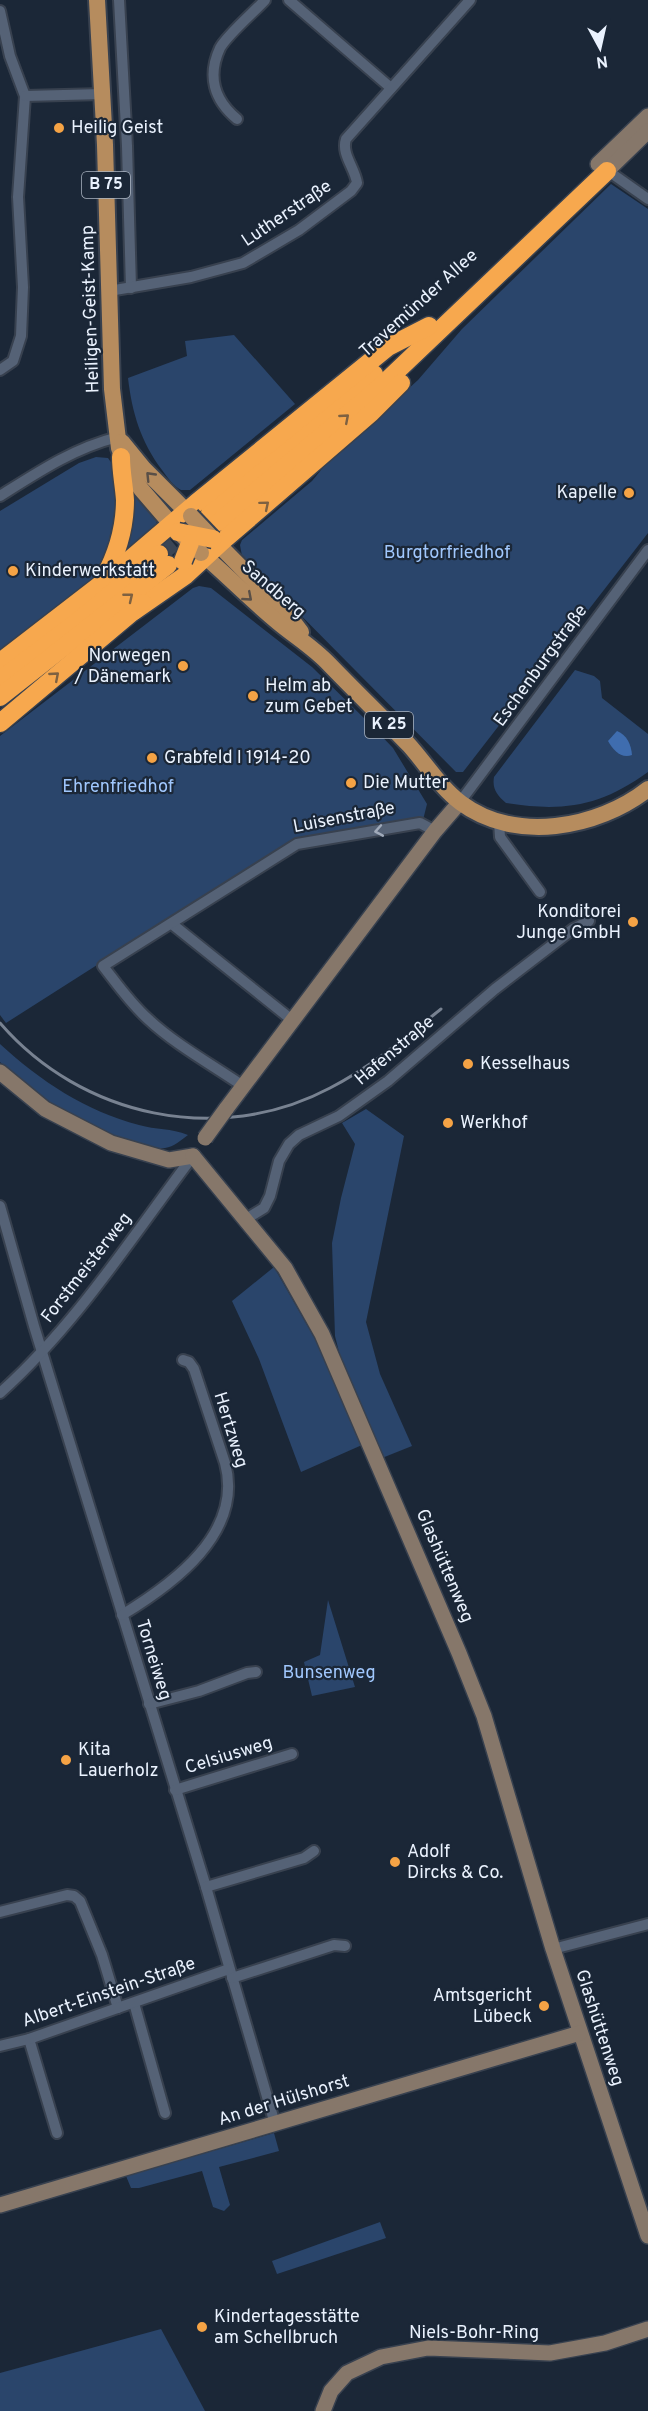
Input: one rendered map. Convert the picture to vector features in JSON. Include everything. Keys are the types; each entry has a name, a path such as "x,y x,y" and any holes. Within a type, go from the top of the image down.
{"highway":[{"name":"Travemünder Allee","path":"432,330 603,167"},
{"path":"0,680 166,555 371,414 413,371 432,330"},
{"path":"0,697 166,555 200,531 388,347 432,330"},
{"name":"B 75","path":"0,662 100,585 119,545 124,521 122,457"},
{"path":"134,611 173,586 200,531"},
{"path":"100,585 166,555"},
{"path":"4,720 167,583 166,555"}],"main road":[{"name":"Heiligen-Geist-Kamp","path":"97,0 103,94 114,410 118,437 122,457 141,489 200,531"},
{"path":"118,437 200,531"},
{"name":"Sandberg","path":"200,531 280,624 316,651 410,746 460,802"},
{"name":"K 25","path":"460,802 499,822 550,826 574,823 616,809 648,789"}],"street":[{"path":"118,0 127,146 131,288"},
{"path":"237,119 224,108 213,83 213,69 221,46 265,0"},
{"path":"289,0 392,88"},
{"name":"Lutherstraße","path":"109,291 191,276 243,263 281,242 351,191 357,183 356,174 345,149 346,139 470,0"},
{"path":"0,11 5,57 25,96 18,197 23,287 21,336 13,362 0,370"},
{"path":"25,96 103,94"},
{"name":"Travemünder Allee","path":"603,167 648,116"},
{"name":"Travemünder Allee","path":"603,167 648,131"},
{"path":"603,167 648,199"},
{"path":"0,496 55,462 87,446 118,437"},
{"name":"Eschenburgstraße","path":"460,802 648,550"},
{"path":"0,1072 45,1109 111,1143 169,1160 193,1156 292,1020 435,831 460,802"},
{"path":"499,822 500,837 540,892"},
{"name":"Luisenstraße","path":"243,1086 148,1020 118,987 103,966 297,844 420,823 435,831"},
{"name":"Hafenstraße","path":"246,1219 264,1208 270,1196 279,1161 289,1144 299,1135 339,1116 388,1081 495,989 573,929 589,921"},
{"path":"172,924 292,1020"},
{"name":"Glashüttenweg","path":"193,1156 285,1268 322,1334 463,1662 484,1716 553,1949 648,2236"},
{"name":"Forstmeisterweg","path":"0,1393 42,1352 81,1305 193,1156"},
{"name":"Torneiweg","path":"0,1206 42,1352 206,1887 275,2124"},
{"name":"Hertzweg","path":"122,1615 170,1584 196,1558 210,1541 227,1502 228,1478 225,1462 194,1369 189,1362 183,1360"},
{"path":"149,1704 256,1672"},
{"name":"Celsiusweg","path":"175,1790 292,1754"},
{"path":"206,1887 304,1858 314,1851"},
{"path":"0,1912 67,1895 74,1896 80,1901 102,1955 118,2008"},
{"path":"553,1949 648,1924"},
{"name":"Albert-Einstein-Straße","path":"0,2046 29,2039 230,1973 334,1946 345,1946"},
{"path":"134,2003 165,2113"},
{"name":"An der Hülshorst","path":"0,2205 580,2033"},
{"path":"29,2039 57,2133"},
{"name":"Niels-Bohr-Ring","path":"323,2411 331,2391 347,2373 381,2357 428,2349 550,2354 605,2343 648,2329"}],"green space":[{"name":"Burgtorfriedhof","path":"611,184 648,209 648,533 463,772 456,772 242,556 240,545 242,540 312,481 326,464 418,380 462,329"},
{"path":"234,335 295,404 190,490 181,490 173,484 148,449 135,415 128,378 187,356 185,341"},
{"path":"96,457 108,458 115,468 118,525 98,576 0,651 0,511 79,463"},
{"path":"131,488 156,520 157,525 118,559"},
{"name":"Ehrenfriedhof","path":"199,586 211,588 312,667 393,748 427,804 423,820 295,839 6,1023 0,1015 0,736 193,588"},
{"path":"575,670 594,676 600,681 602,698 648,734 648,772 613,793 580,804 545,807 506,803 496,792 494,777"},
{"path":"0,1044 31,1070 82,1103 119,1119 188,1135 171,1146 155,1148 124,1139 73,1116 36,1094 0,1062"},
{"path":"366,1109 404,1136 366,1322 380,1374 412,1446 382,1458 341,1360 335,1336 332,1243 355,1144 342,1123"},
{"path":"274,1267 315,1339 362,1445 301,1472 259,1359 232,1301"},
{"name":"Bunsenweg","path":"328,1600 355,1687 312,1696 304,1662 320,1655"},
{"path":"274,2133 279,2151 219,2167 230,2205 224,2211 213,2207 202,2171 139,2188 131,2188 126,2176"},
{"path":"380,2222 386,2238 277,2274 272,2261"},
{"path":"161,2329 205,2411 0,2411 0,2373"}],"shaded area":[{"path":"617,731 628,740 632,755 621,755 608,741"}],"tunnel":[{"path":"159,554 194,525"}],"railway":[{"path":"0,1023 33,1055 70,1081 111,1100 154,1113 198,1118 243,1116 287,1106 330,1088 374,1061 441,1009"}],"place":[{"name":"Heilig Geist","path":"59,128"},
{"name":"Kapelle","path":"629,493"},
{"name":"Kinderwerkstatt","path":"13,571"},
{"name":"Norwegen / Dänemark","path":"183,666"},
{"name":"Helm ab zum Gebet","path":"253,696"},
{"name":"Grabfeld I 1914-20","path":"152,758"},
{"name":"Die Mutter","path":"351,783"},
{"name":"Konditorei Junge GmbH","path":"633,922"},
{"name":"Kesselhaus","path":"468,1064"},
{"name":"Werkhof","path":"448,1123"},
{"name":"Kita Lauerholz","path":"66,1760"},
{"name":"Adolf Dircks & Co.","path":"395,1862"},
{"name":"Amtsgericht Lübeck","path":"544,2006"},
{"name":"Kindertagesstätte am Schellbruch","path":"202,2327"}]}
